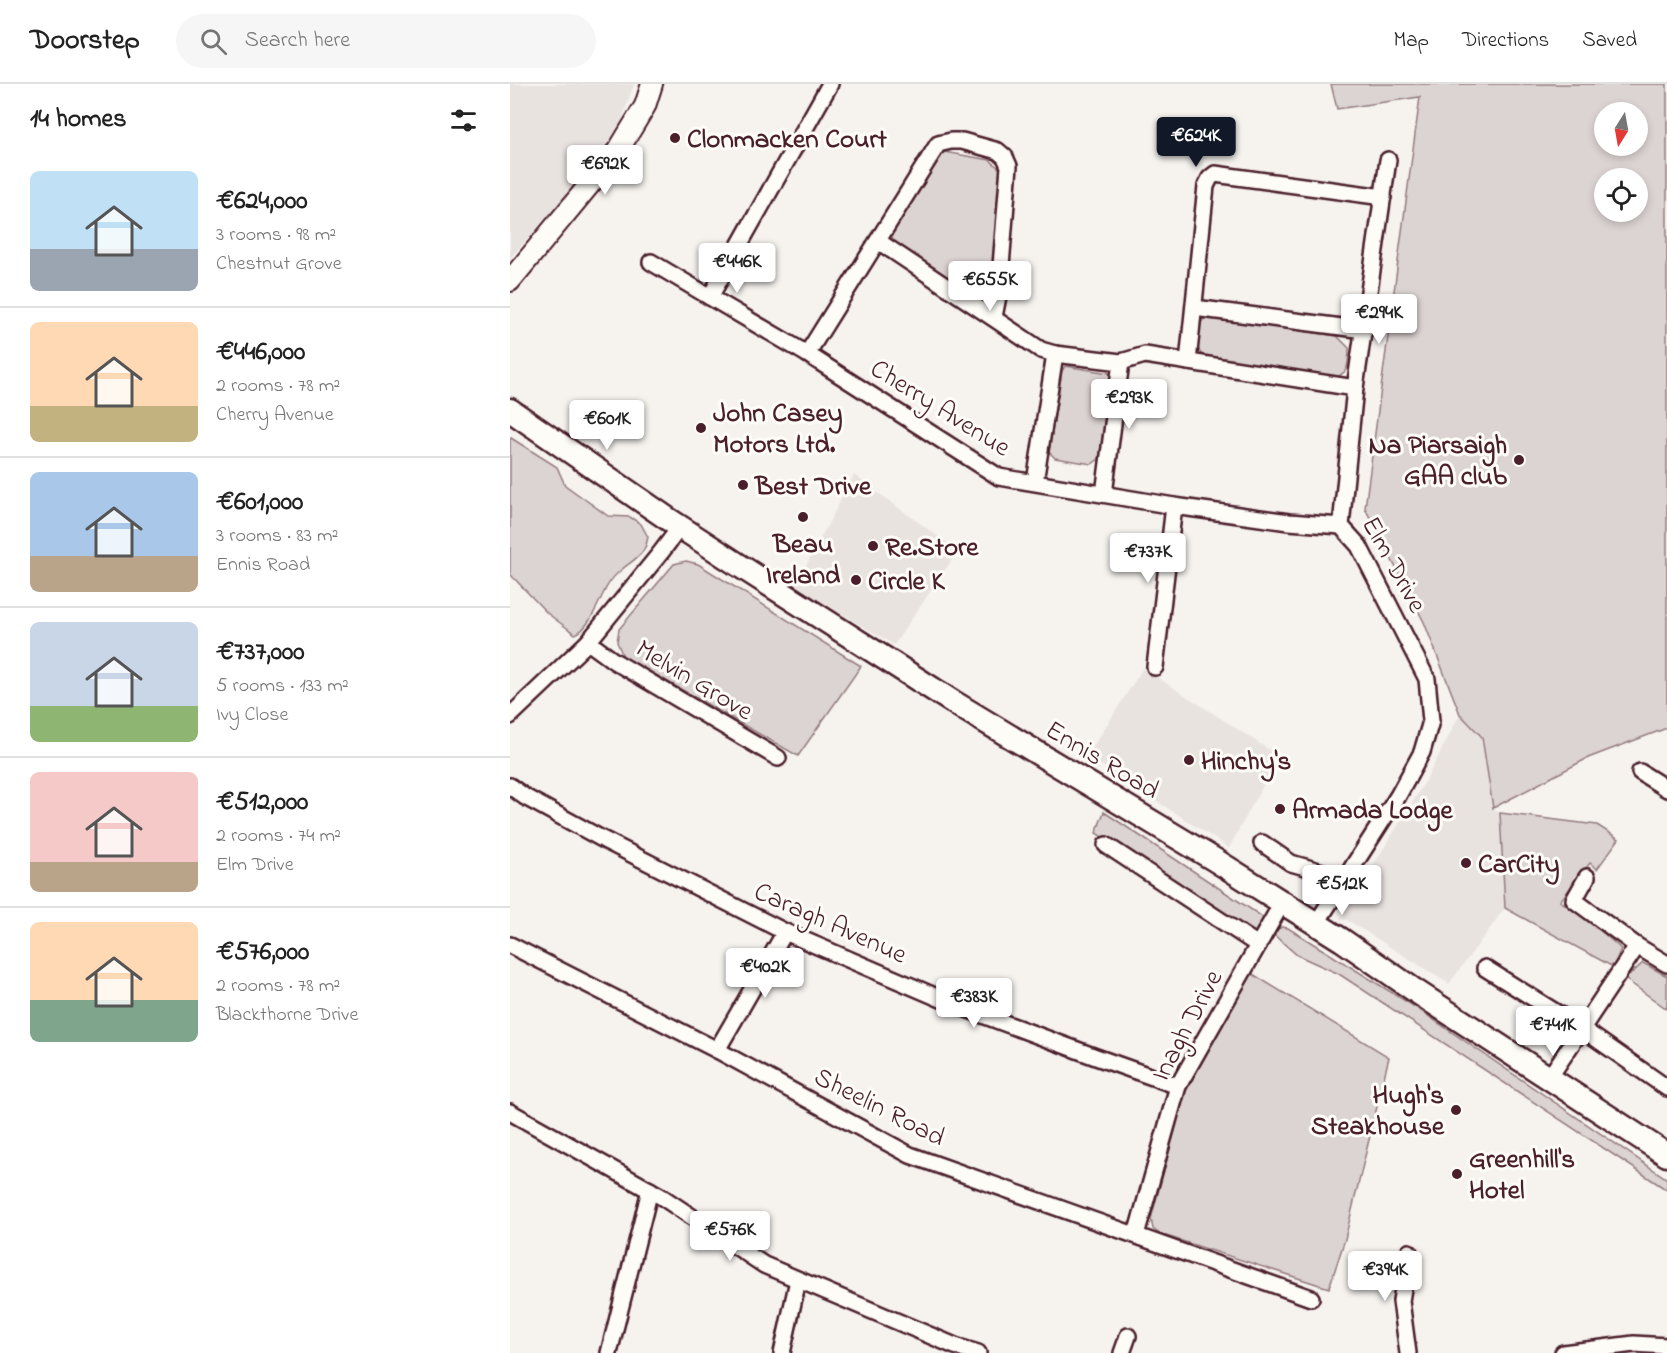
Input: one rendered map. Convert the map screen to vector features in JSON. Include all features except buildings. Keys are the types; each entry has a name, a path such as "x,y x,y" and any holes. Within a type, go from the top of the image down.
{"main road":[{"name":"Ennis Road","path":"510,410 680,526 953,702 1215,860 1342,940 1426,999 1667,1155"}],"street":[{"path":"510,281 619,149 645,106 652,84"},
{"path":"710,297 830,84"},
{"path":"807,354 938,144 951,141 962,141 998,151 1005,157 1009,166 999,291 994,317"},
{"name":"Elm Drive","path":"1316,924 1418,761 1431,722 1427,679 1359,546 1341,526 1355,388 1388,160"},
{"path":"1188,362 1206,186 1210,178 1215,174 1383,197"},
{"path":"878,241 1041,350 1055,354 1120,362 1145,355 1355,388"},
{"name":"Cherry Avenue","path":"651,262 807,354 999,477 1174,506 1289,522 1341,526"},
{"path":"970,301 999,291"},
{"path":"1194,308 1365,330"},
{"path":"1035,482 1055,354"},
{"path":"1104,494 1120,362"},
{"path":"1155,667 1174,506"},
{"path":"510,716 588,642 680,526"},
{"name":"Melvin Grove","path":"588,642 614,661 778,758"},
{"path":"1640,772 1667,789"},
{"name":"Caragh Avenue","path":"510,786 525,797 594,834 785,932 953,1004 1178,1086"},
{"path":"1262,843 1292,863 1333,875 1343,881"},
{"path":"1106,845 1258,945"},
{"path":"1587,877 1574,900 1637,946 1667,964"},
{"name":"Inagh Drive","path":"1136,1235 1178,1086 1282,903"},
{"path":"717,1050 785,932"},
{"name":"Sheelin Road","path":"510,945 717,1050 909,1155 1311,1298"},
{"path":"1549,1078 1637,946"},
{"path":"1485,968 1581,1028 1667,1088"},
{"path":"510,1112 650,1190 764,1265 954,1350 978,1353"},
{"path":"609,1353 650,1190"},
{"path":"1408,1353 1401,1301 1409,1252"},
{"path":"782,1353 798,1280"},
{"path":"1122,1353 1128,1336"},
{"path":"1563,1353 1634,1344 1667,1346"}],"shaded area":[{"path":"510,84 634,84 615,140 587,175 510,258"},
{"name":"Na Piarsaigh GAA club","path":"1331,84 1667,84 1667,728 1588,758 1493,808 1482,737 1460,714 1424,622 1365,508 1420,97 1337,109"},
{"path":"944,152 990,160 1001,170 991,280 974,294 894,244 891,231"},
{"path":"1205,317 1337,336 1349,348 1347,368 1341,375 1330,379 1208,362 1197,346 1196,340 1198,329"},
{"path":"1065,366 1109,373 1111,379 1099,459 1092,464 1055,458 1049,452 1062,371"},
{"path":"511,438 557,467 565,485 608,516 630,517 641,524 648,537 643,551 612,579 588,622 580,632 575,634 547,613 510,574"},
{"path":"854,475 958,551 894,645 795,586"},
{"path":"686,561 698,564 861,666 798,756 623,656 617,642 619,629 674,564"},
{"path":"1143,668 1279,756 1229,848 1087,756"},
{"path":"1460,714 1482,737 1493,808 1500,813 1505,908 1449,984 1347,920 1340,919 1426,780"},
{"path":"1104,812 1264,918 1253,935 1096,833"},
{"path":"1500,813 1597,825 1619,839 1597,869 1590,863 1560,901 1589,920 1621,949 1613,967 1505,908"},
{"path":"1282,927 1288,928 1415,1007 1667,1179 1667,1190 1339,974 1297,955 1273,934"},
{"path":"1643,963 1667,976 1667,1009 1625,979"},
{"path":"1251,973 1389,1057 1345,1239 1329,1288 1160,1234 1153,1229 1151,1219 1185,1093"}],"place":[{"name":"Clonmacken Court","path":"675,138"},
{"name":"John Casey Motors Ltd.","path":"701,428"},
{"name":"Na Piarsaigh GAA club","path":"1519,460"},
{"name":"Best Drive","path":"743,485"},
{"name":"Beau Ireland","path":"803,517"},
{"name":"Re.Store","path":"873,546"},
{"name":"Circle K","path":"856,580"},
{"name":"Hinchy's","path":"1189,760"},
{"name":"Armada Lodge","path":"1280,809"},
{"name":"CarCity","path":"1466,863"},
{"name":"Hugh's Steakhouse","path":"1456,1110"},
{"name":"Greenhill's Hotel","path":"1457,1174"}]}
